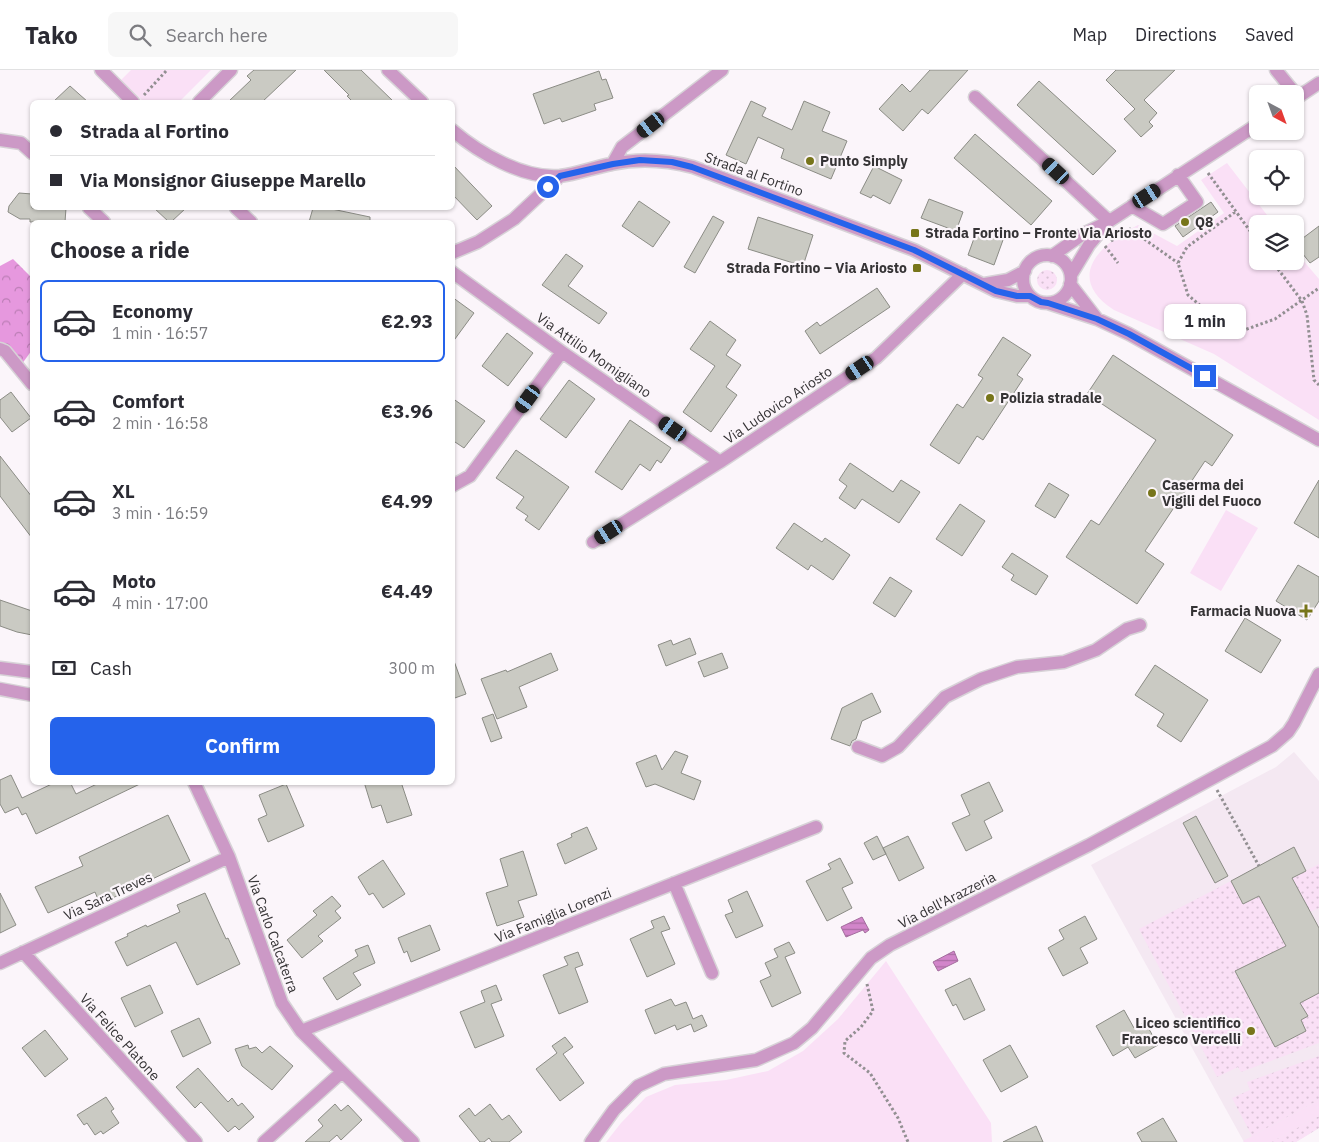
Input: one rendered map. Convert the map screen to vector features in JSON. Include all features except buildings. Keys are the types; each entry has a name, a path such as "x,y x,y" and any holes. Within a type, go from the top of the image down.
{"street":[{"path":"101,70 136,100"},
{"path":"201,100 231,70"},
{"path":"388,70 420,100"},
{"path":"613,164 622,147 722,70"},
{"path":"1276,70 1287,85"},
{"path":"1304,93 1319,83"},
{"path":"975,98 1109,221"},
{"path":"1052,256 1082,234 1109,221 1249,130"},
{"name":"Strada al Fortino","path":"455,133 462,139 513,169 534,174 560,176 640,160 672,162 692,167 914,250 1007,295 1030,296"},
{"path":"0,140 21,143 30,151"},
{"path":"1132,206 1163,224 1197,202 1178,175"},
{"path":"455,252 478,242 514,219 560,176"},
{"path":"91,210 102,220"},
{"path":"238,210 249,220"},
{"path":"1048,303 1060,300 1065,296 1089,245 1109,221"},
{"path":"985,284 1008,280 1025,271 1033,260 1039,257 1052,256 1059,258 1064,263 1071,280 1097,319"},
{"path":"1025,271 1024,284 1030,296 1041,302 1097,319 1129,334 1319,440"},
{"name":"Via Attilio Momigliano","path":"455,274 562,352 720,462"},
{"name":"Via Ludovico Ariosto","path":"593,542 720,462 876,358 963,274"},
{"path":"0,349 5,351 30,382"},
{"path":"455,484 470,476 562,352"},
{"path":"858,747 882,756 898,746 945,697 974,682 1017,667 1064,662 1096,650 1127,629 1140,625"},
{"path":"0,668 30,672"},
{"name":"Via dell'Arazzeria","path":"591,1142 614,1110 638,1086 664,1074 756,1060 794,1043 812,1028 858,971 871,958 890,945 1089,845 1272,746 1288,732 1299,715 1319,674"},
{"path":"0,689 30,695"},
{"name":"Via Carlo Calcaterra","path":"195,785 229,856 282,1003 301,1031 413,1142"},
{"name":"Via Famiglia Lorenzi","path":"301,1031 816,827"},
{"name":"Via Sara Treves","path":"0,963 229,856"},
{"path":"674,883 712,973"},
{"name":"Via Felice Platone","path":"23,952 196,1142"},
{"path":"264,1142 342,1072"}],"path":[{"path":"138,100 167,70"},
{"path":"1209,175 1249,230"},
{"path":"1178,263 1187,247 1236,212"},
{"path":"1118,263 1105,246 1130,228 1178,263 1188,295 1233,334 1275,319 1319,288"},
{"path":"1279,270 1302,301 1307,315 1314,380 1319,385"},
{"path":"1212,779 1259,866"},
{"path":"858,971 866,980 873,1012 862,1027 845,1041 844,1052 870,1072 898,1118 908,1142"}],"shaded area":[{"path":"131,70 211,70 181,100 142,100 121,80"},
{"path":"1227,163 1249,192 1249,205 1259,205 1267,215 1249,215 1249,270 1304,270 1304,262 1319,279 1319,420 1214,354 1114,310 1099,298 1091,285 1090,274 1093,262 1111,242 1138,225 1177,246 1224,213 1201,180"},
{"path":"1043,270 1051,270 1057,276 1057,284 1051,290 1043,290 1037,284 1037,276"},
{"path":"1226,510 1258,528 1221,591 1190,573"},
{"name":"Liceo scientifico Francesco Vercelli","path":"1294,752 1319,781 1319,1128 1296,1142 1244,1142 1091,865 1276,767"},
{"path":"1319,864 1319,908 1310,912 1292,878"},
{"path":"1231,881 1243,904 1259,896 1286,946 1235,972 1275,1047 1307,1016 1300,1003 1319,993 1319,1043 1241,1072 1238,1067 1217,1077 1139,929"},
{"path":"862,917 869,930 865,933 863,930 846,937 841,927"},
{"path":"954,951 958,961 938,971 933,962"},
{"path":"886,961 991,1123 992,1142 606,1142 646,1097 675,1085 726,1080 768,1071 803,1051 838,1019"},
{"path":"1319,1056 1319,1100 1252,1136 1232,1098 1250,1090 1247,1082"},
{"path":"1319,1100 1319,1116 1271,1142 1243,1141"},
{"path":"1319,1116 1319,1128 1296,1142 1271,1142"}],"green space":[{"path":"13,259 30,276 30,353 19,368 0,349 0,266"}],"place":[{"name":"Punto Simply","path":"810,161"},
{"name":"Q8","path":"1185,222"},
{"name":"Strada Fortino – Fronte Via Ariosto","path":"915,233"},
{"name":"Strada Fortino – Via Ariosto","path":"917,268"},
{"name":"Polizia stradale","path":"990,398"},
{"name":"Caserma dei Vigili del Fuoco","path":"1152,493"},
{"name":"Farmacia Nuova","path":"1306,611"},
{"name":"Liceo scientifico Francesco Vercelli","path":"1251,1031"}],"route":[{"path":"548,187 560,176 640,160 672,162 692,167 914,250 996,291 1007,295 1030,296 1041,302 1097,319 1129,334 1205,376"}]}
